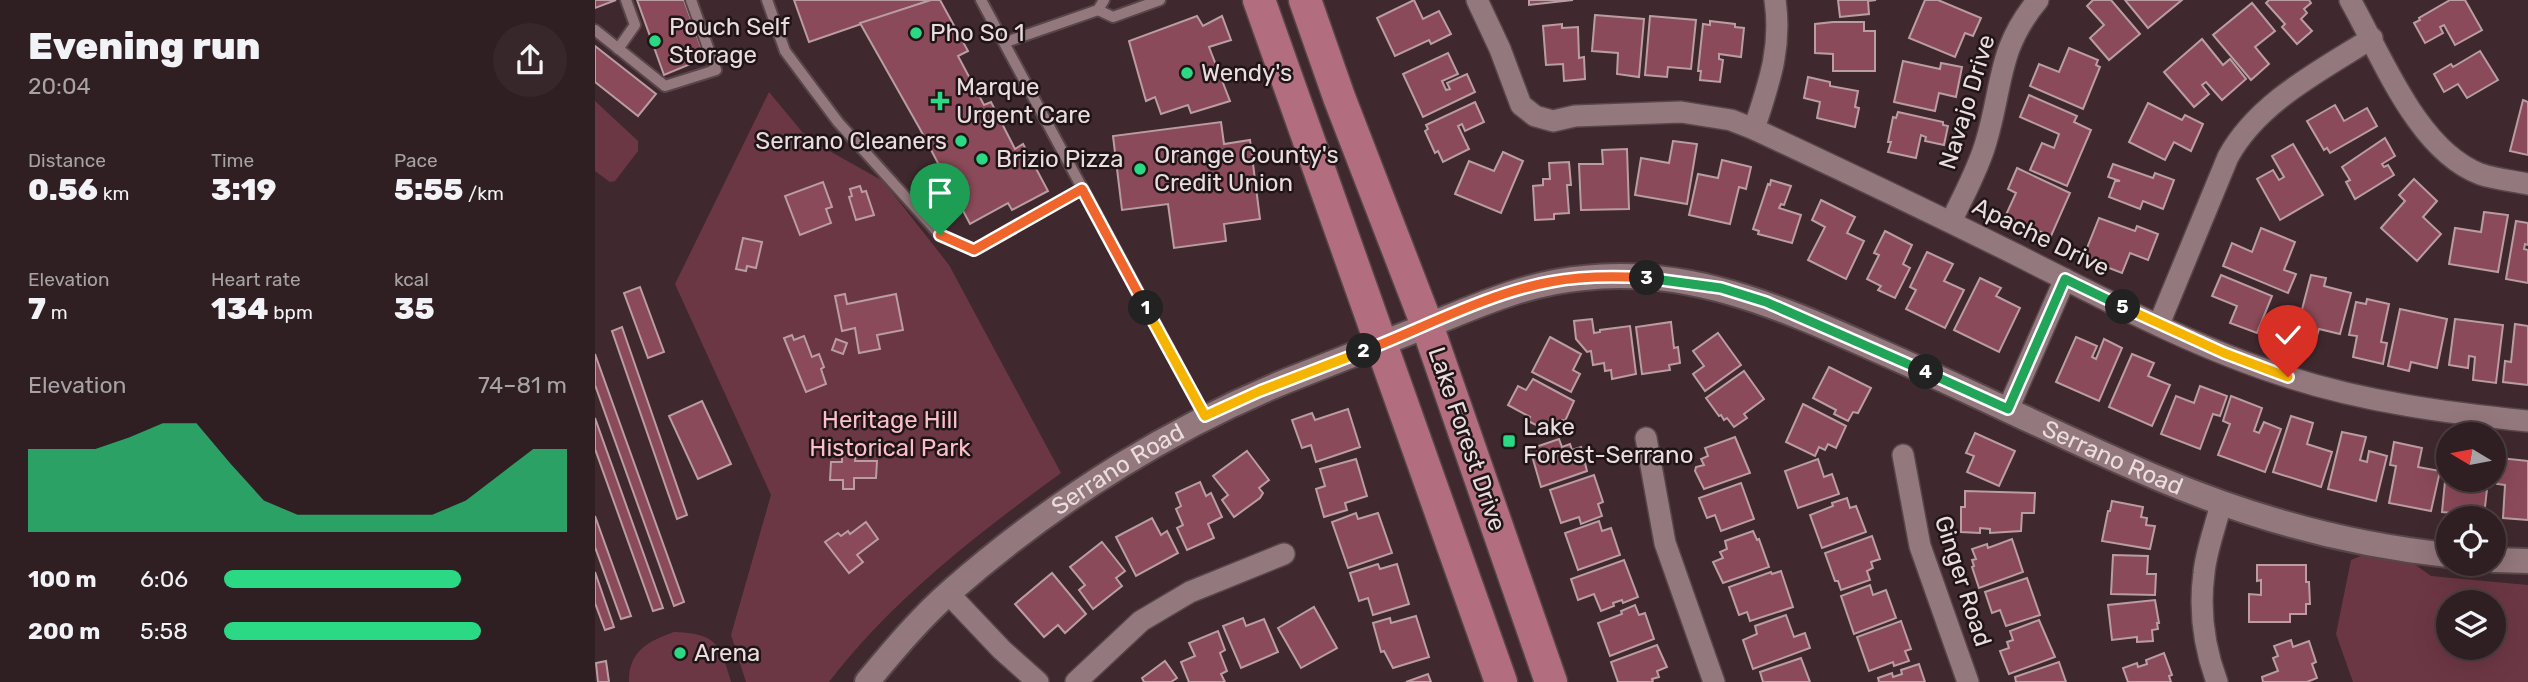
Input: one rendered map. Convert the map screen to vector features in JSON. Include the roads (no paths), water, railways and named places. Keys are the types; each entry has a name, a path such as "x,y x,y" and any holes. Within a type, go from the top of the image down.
{"main road":[{"name":"Lake Forest Drive","path":"1259,0 1501,682"},
{"name":"Lake Forest Drive","path":"1305,0 1339,97 1427,325 1552,682"}],"street":[{"name":"Apache Drive","path":"1477,0 1500,49 1521,105 1535,116 1553,121 1575,116 1681,112 1731,120 1951,222 2158,324 2250,363 2313,384 2448,413 2528,421"},
{"path":"1754,129 1776,54 1778,21 1775,0"},
{"name":"Navajo Drive","path":"1951,222 1975,172 1986,141 2001,67 2008,48 2022,21 2038,0"},
{"path":"2350,0 2410,111 2429,138 2479,174 2528,184"},
{"path":"2158,324 2238,138 2293,89 2372,38"},
{"name":"Serrano Road","path":"867,682 948,593 1050,513 1137,455 1205,416 1260,391 1505,295 1549,282 1588,277 1675,280 1721,288 1766,302 2158,478 2221,503 2318,531 2436,554"},
{"path":"2008,409 2065,279"},
{"path":"1646,438 1665,543 1714,682"},
{"name":"Ginger Road","path":"1903,455 1920,546 1968,682"},
{"path":"2217,682 2210,664 2202,619 2204,571 2221,503"},
{"path":"1076,682 1141,621 1189,592 1284,554"},
{"path":"2506,560 2528,561"},
{"path":"948,593 1002,650 1038,682"}],"lane":[{"path":"618,49 635,24 626,0"},
{"path":"595,30 665,86 716,70 691,0"},
{"path":"767,0 785,51 838,122 940,235 974,250 1082,189"},
{"path":"981,0 1205,416"},
{"path":"1006,42 1101,5 1113,17 1160,0"}],"place":[{"name":"Pho So 1","path":"916,33"},
{"name":"Pouch Self Storage","path":"655,41"},
{"name":"Wendy's","path":"1187,73"},
{"name":"Marque Urgent Care","path":"940,101"},
{"name":"Serrano Cleaners","path":"961,141"},
{"name":"Brizio Pizza","path":"982,159"},
{"name":"Orange County's Credit Union","path":"1140,169"},
{"name":"Lake Forest-Serrano","path":"1509,441"},
{"name":"Arena","path":"680,653"}],"park label":[{"name":"Heritage Hill Historical Park","path":"890,434"}]}
